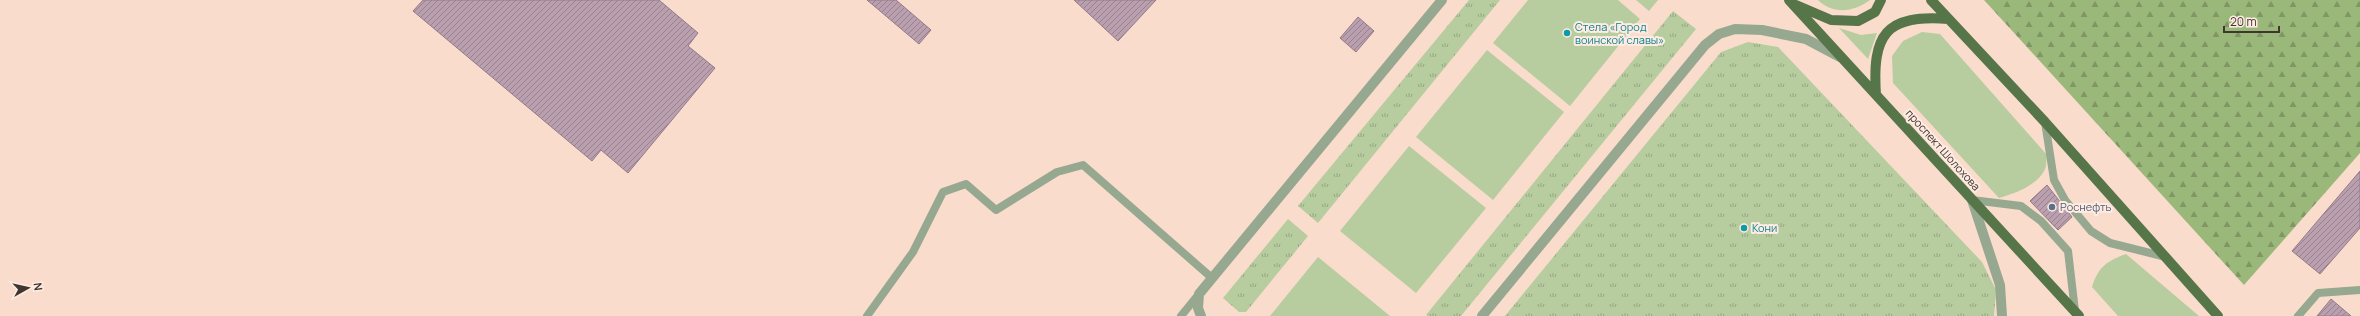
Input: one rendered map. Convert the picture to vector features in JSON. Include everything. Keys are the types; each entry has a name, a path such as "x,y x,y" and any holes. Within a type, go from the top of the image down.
{"main road":[{"path":"1790,2 1831,20 1858,21 1875,12 1880,0"},
{"path":"1930,0 2045,122 2218,316"},
{"name":"проспект Шолохова","path":"1790,2 2077,314"},
{"path":"1876,95 1874,68 1877,48 1888,30 1903,21 1923,17 1948,19"}],"street":[{"path":"1200,316 1198,308 1199,294 1442,0"},
{"path":"1482,316 1705,45 1720,34 1735,29 1769,31 1806,39 1841,58"},
{"path":"1972,200 2000,285 2002,316"}],"lane":[{"path":"2045,122 2054,180 2065,200 2091,231 2110,243 2166,257"},
{"path":"867,316 913,252 943,192 966,184 996,210 1057,172 1083,165 1212,278"},
{"path":"1972,200 2021,206 2050,231 2068,251 2077,314"},
{"path":"2298,316 2318,293 2360,290"},
{"path":"1181,316 1199,294"}],"green space":[{"path":"1469,0 1500,0 1318,223 1298,206"},
{"path":"1528,0 1618,0 1640,19 1570,106 1493,43"},
{"path":"1636,0 1658,0 1649,11"},
{"path":"1818,0 1870,0 1857,7 1837,10 1824,5"},
{"path":"1984,0 2360,0 2360,153 2244,285"},
{"path":"1673,11 1696,29 1461,316 1426,315"},
{"path":"1839,28 1861,35 1877,33 1868,59"},
{"path":"1922,32 1940,34 2047,155 2045,169 2036,181 2018,192 1999,198 1893,83 1892,56 1903,41"},
{"path":"1748,42 1778,47 1982,262 1996,290 1994,316 1505,316 1721,52"},
{"path":"1487,50 1564,112 1493,200 1416,137"},
{"path":"1409,146 1486,208 1416,293 1340,231"},
{"path":"1288,219 1308,236 1246,312 1239,312 1223,298"},
{"path":"2126,254 2199,316 2118,316 2092,287 2097,274 2108,262"},
{"path":"1318,257 1390,316 1270,316"}],"building":[{"path":"423,0 659,0 698,33 688,46 715,68 628,173 601,150 592,161 413,11"},
{"path":"867,0 896,0 931,30 919,44"},
{"path":"1074,0 1156,0 1118,41"},
{"path":"1358,17 1374,31 1356,52 1340,38"},
{"path":"2360,171 2360,228 2320,274 2292,251"},
{"path":"2047,185 2072,217 2058,230 2030,201"},
{"path":"2331,299 2351,316 2317,316"}],"place":[{"name":"Стела «Город воинской славы»","path":"1567,33"},
{"name":"Роснефть","path":"2052,207"},
{"name":"Кони","path":"1744,228"}]}
